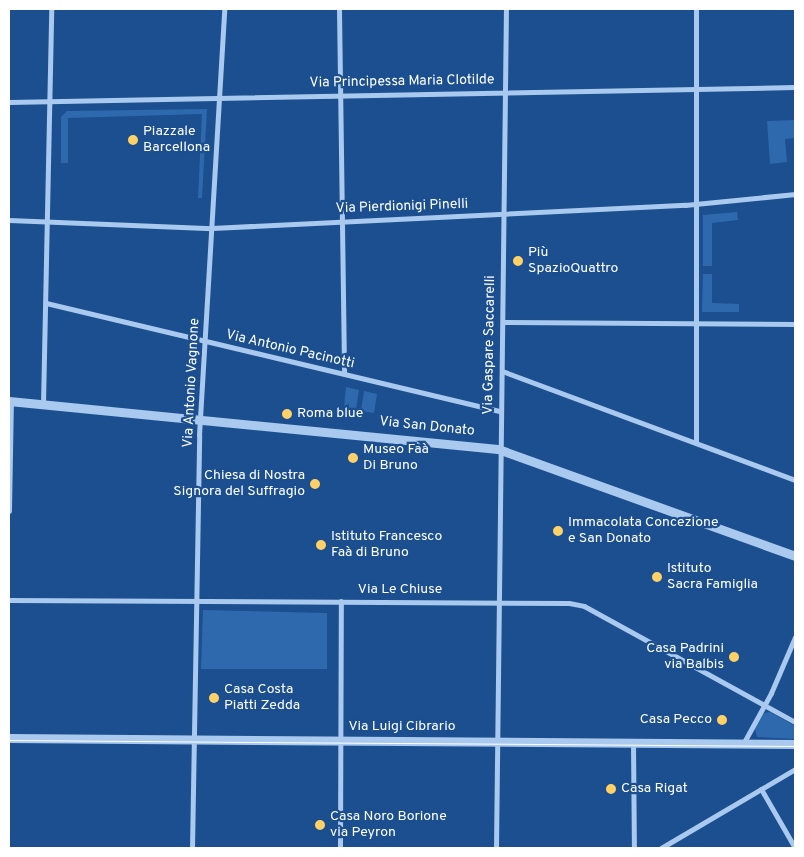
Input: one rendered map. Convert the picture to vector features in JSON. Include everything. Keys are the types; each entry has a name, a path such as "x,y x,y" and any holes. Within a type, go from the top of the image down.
{"street":[{"path":"43,404 51,9"},
{"name":"Via Antonio Vagnone","path":"192,848 200,418 224,9"},
{"path":"338,9 344,374"},
{"name":"Via Gaspare Saccarelli","path":"496,848 498,449 503,322 503,91 506,9"},
{"path":"696,9 696,442"},
{"name":"Via Principessa Maria Clotilde","path":"9,102 503,91 795,87"},
{"name":"Via Pierdionigi Pinelli","path":"9,220 212,228 696,204 795,194"},
{"name":"Via Antonio Pacinotti","path":"46,303 204,342 500,410"},
{"path":"503,322 795,324"},
{"path":"502,371 795,480"},
{"path":"9,511 10,401"},
{"name":"Via San Donato","path":"10,401 200,418 498,449 795,556"},
{"name":"Via Le Chiuse","path":"9,600 197,598 498,602 584,606 795,722"},
{"path":"340,848 341,601"},
{"path":"743,744 764,706 795,636"},
{"name":"Via Luigi Cibrario","path":"9,738 795,744"},
{"path":"633,743 634,848"},
{"path":"661,848 795,769"},
{"path":"761,789 795,848"}],"shaded area":[{"path":"207,109 202,198 198,198 202,114 68,118 68,163 61,163 61,117 67,111"},
{"path":"795,120 795,138 785,139 787,162 770,164 767,121"},
{"path":"737,212 738,220 712,223 712,266 703,266 703,215"},
{"path":"703,274 712,274 712,303 739,304 739,312 702,312"},
{"path":"346,387 359,390 356,410 344,408"},
{"path":"364,391 377,394 374,413 361,411"},
{"path":"203,610 327,613 327,669 201,669"},
{"path":"770,712 795,726 795,739 757,737 755,729 764,713"}],"tram line":[{"path":"9,740 795,746"}],"place":[{"name":"Piazzale Barcellona","path":"133,140"},
{"name":"Più SpazioQuattro","path":"518,261"},
{"name":"Roma blue","path":"287,414"},
{"name":"Museo Faà Di Bruno","path":"353,458"},
{"name":"Chiesa di Nostra Signora del Suffragio","path":"315,484"},
{"name":"Immacolata Concezione e San Donato","path":"558,531"},
{"name":"Istituto Francesco Faà di Bruno","path":"321,545"},
{"name":"Istituto Sacra Famiglia","path":"657,577"},
{"name":"Casa Padrini via Balbis","path":"734,657"},
{"name":"Casa Costa Piatti Zedda","path":"214,698"},
{"name":"Casa Pecco","path":"722,720"},
{"name":"Casa Rigat","path":"611,789"},
{"name":"Casa Noro Borione via Peyron","path":"320,825"}]}
